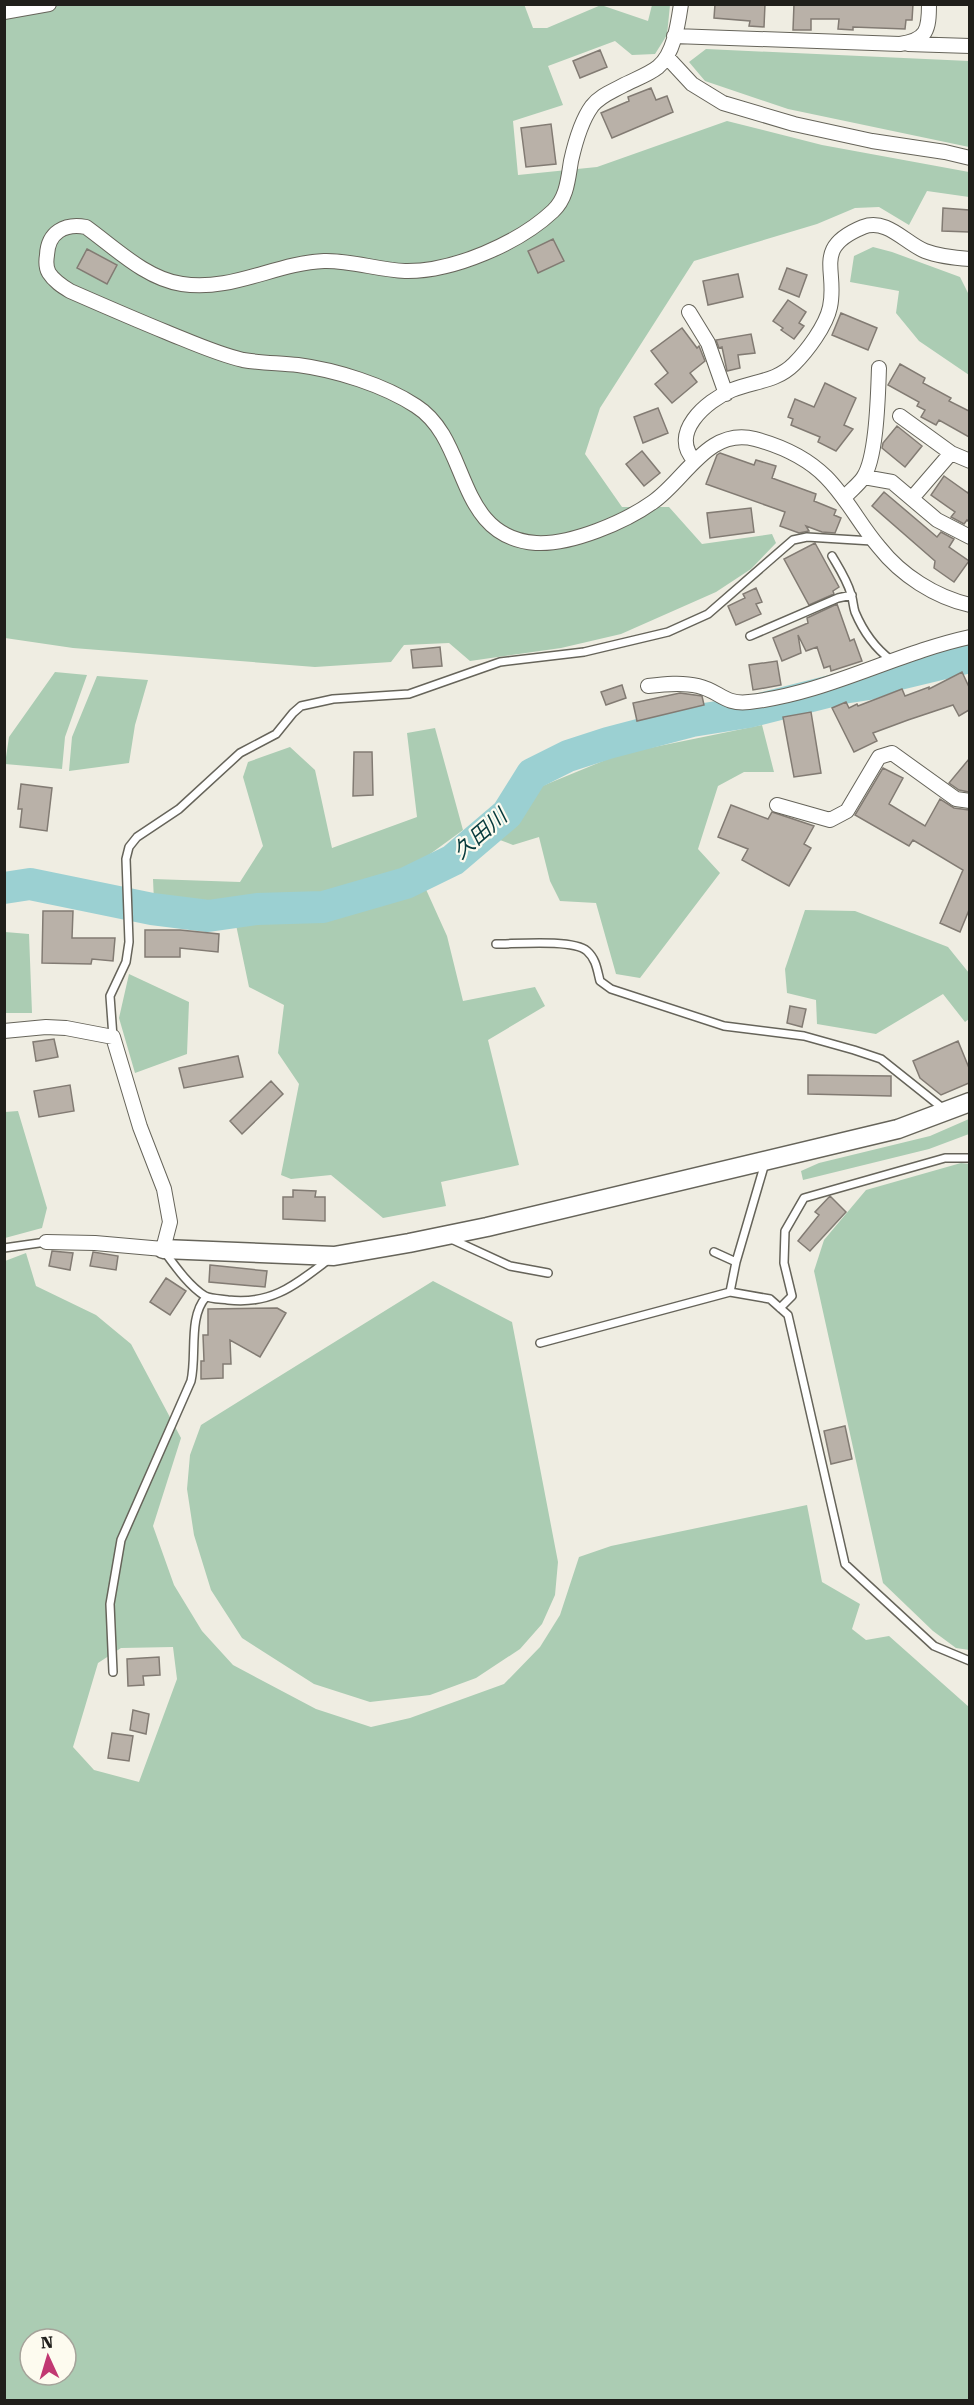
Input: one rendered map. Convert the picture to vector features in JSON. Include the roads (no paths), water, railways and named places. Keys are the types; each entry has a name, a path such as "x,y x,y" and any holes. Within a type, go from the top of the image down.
{"street":[{"path":"4,12 49,4"},
{"path":"681,4 667,57 658,67 604,95 593,105 584,120 561,203 533,228 495,248 450,265 427,270 405,271 325,261 270,271 222,285 180,284 148,271 86,226 74,225 62,228 53,235 47,248 48,270 55,281 70,291 204,348 242,359 297,365 333,372 399,396 418,407 442,431 470,497 482,517 496,528 522,541 539,543 570,538 621,520 654,502 708,449 729,438 741,436 792,453 807,461 827,478 844,498 874,541 897,568 955,602 969,605"},
{"path":"900,44 913,42 923,35 929,26 929,4"},
{"path":"674,36 969,46"},
{"path":"667,57 692,84 723,103 794,124 872,141 969,158"},
{"path":"695,461 687,453 684,436 690,425 704,410 726,394 782,375 795,363 828,315 831,292 829,260 832,251 841,241 869,225 883,226 923,250 969,259"},
{"path":"689,312 708,343 726,394"},
{"path":"844,498 864,477 876,420 879,368"},
{"path":"900,416 951,453 969,461"},
{"path":"913,497 951,453"},
{"path":"864,477 892,482 913,497 937,520 969,537"},
{"path":"648,686 696,685 730,702 748,702 832,682 969,638"},
{"path":"777,805 830,820 847,811 879,757 892,753 956,798 969,801"},
{"path":"4,1031 46,1027 66,1028 113,1037 140,1127 164,1190 170,1222 163,1249"},
{"path":"46,1242 334,1256 444,1236 898,1129 969,1102"}],"lane":[{"path":"113,1037 110,996 128,951 129,847 137,837 179,809 240,753 276,734 301,706 333,699 409,694 500,662 585,652 668,632 708,614 793,540 807,537 874,541"},
{"path":"832,556 852,595 854,611 869,638 878,650 893,662"},
{"path":"750,636 838,598 852,595"},
{"path":"496,944 572,945 585,949 596,961 600,981 611,989 724,1026 804,1036 872,1056 895,1070 947,1112"},
{"path":"780,1308 792,1296 784,1263 785,1231 804,1198 945,1158 969,1158"},
{"path":"730,1292 736,1262 766,1160"},
{"path":"444,1236 510,1266 548,1273"},
{"path":"4,1248 46,1242"},
{"path":"163,1249 176,1267 206,1297 241,1301 263,1299 279,1294 291,1288 334,1256"},
{"path":"714,1252 736,1262"},
{"path":"540,1343 730,1292 770,1299 788,1315 845,1564 934,1646 969,1661"},
{"path":"113,1672 110,1604 121,1540 191,1381 195,1365 195,1317 206,1297"}],"waterway":[{"name":"久田川","path":"4,888 30,884 152,909 208,916 257,909 323,907 406,883 453,860 507,814 532,774 568,756 692,721 748,712 843,688 869,684 891,676 970,657"}]}
